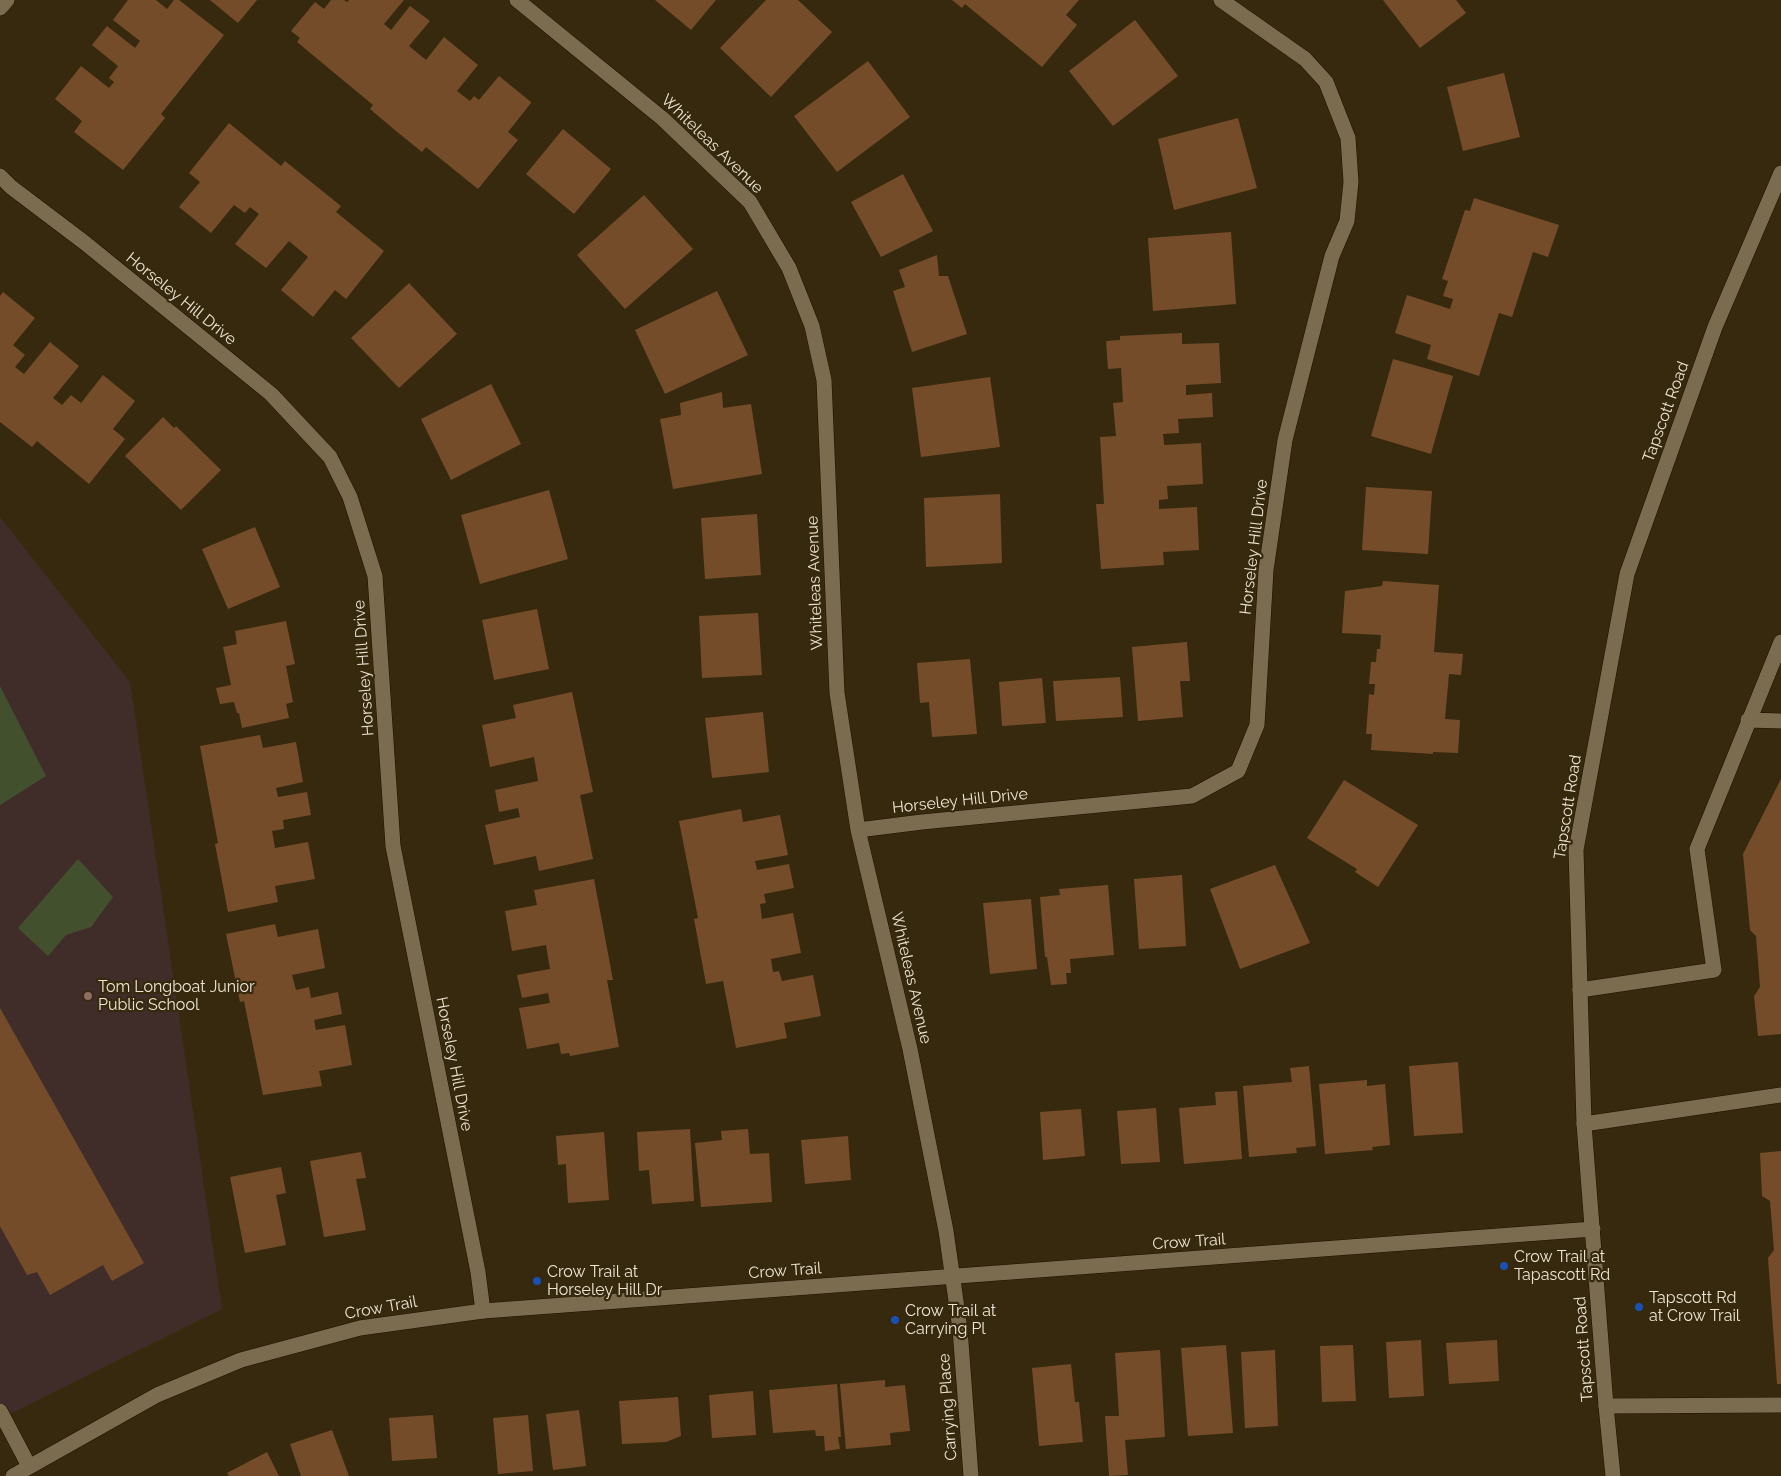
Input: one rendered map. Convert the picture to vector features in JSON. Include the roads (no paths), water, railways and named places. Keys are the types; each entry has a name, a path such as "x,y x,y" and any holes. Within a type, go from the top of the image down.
{"street":[{"path":"0,8 7,0"},
{"name":"Whiteleas Avenue","path":"517,0 662,119 750,202 789,268 812,326 824,380 837,693 858,830 910,1049 953,1276"},
{"name":"Horseley Hill Drive","path":"858,830 1192,796 1238,771 1257,725 1266,570 1285,440 1332,256 1347,220 1351,182 1348,138 1326,82 1305,59 1221,0"},
{"name":"Tapscott Road","path":"1614,1476 1606,1406 1584,1124 1576,850 1627,574 1715,327 1781,173"},
{"name":"Horseley Hill Drive","path":"0,176 11,187 85,243 270,394 330,457 350,496 375,576 393,846 478,1272 483,1311"},
{"path":"1580,990 1714,970 1697,849 1781,642"},
{"path":"1748,720 1781,721"},
{"path":"1584,1124 1781,1095"},
{"name":"Crow Trail","path":"13,1476 157,1395 241,1360 360,1328 483,1311 1593,1229"},
{"name":"Carrying Place","path":"953,1276 961,1346 971,1476"},
{"path":"1606,1406 1781,1404"},
{"path":"0,1411 29,1466"}],"place":[{"name":"Tom Longboat Junior Public School","path":"88,996"},
{"name":"Crow Trail at Tapascott Rd","path":"1504,1266"},
{"name":"Crow Trail at Horseley Hill Dr","path":"537,1281"},
{"name":"Tapscott Rd at Crow Trail","path":"1639,1307"},
{"name":"Crow Trail at Carrying Pl","path":"895,1320"}]}
